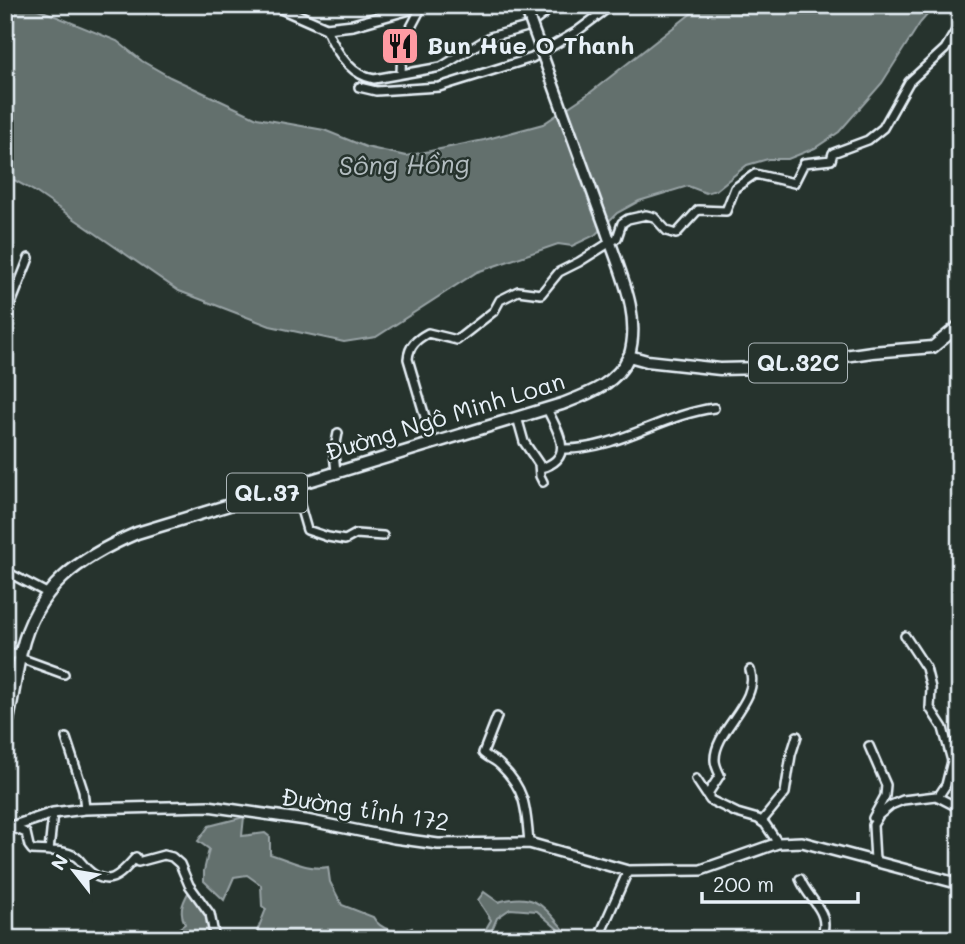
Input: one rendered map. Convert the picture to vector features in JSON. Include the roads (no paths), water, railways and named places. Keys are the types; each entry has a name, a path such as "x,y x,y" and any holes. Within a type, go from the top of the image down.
{"highway":[{"name":"QL.32C","path":"629,356 647,361 720,369 762,368 872,352 933,347 960,325"},
{"name":"Đường Ngô Minh Loan","path":"5,733 28,626 47,593 89,556 124,538 593,393 621,372 629,356"}],"main road":[{"path":"274,5 326,28 353,25 420,6"},
{"path":"526,9 606,230 631,310 633,344 629,356"},
{"name":"Đường tỉnh 172","path":"9,828 53,813 85,809 208,806 438,844 529,843 628,871 701,870 778,843 802,842 960,884"}],"street":[{"path":"326,28 341,57 364,76 374,79 441,67 490,37 527,27 550,6 558,9 563,5"},
{"path":"359,87 376,91 439,87 531,58 576,32 612,5"},
{"path":"401,74 402,44 420,6"},
{"path":"433,444 408,359 409,351 416,340 428,333 457,340 494,311 500,300 518,291 541,294 565,268 617,238 622,223 628,219 646,215 654,217 667,231 676,234 698,210 726,211 735,188 755,174 794,183 804,163 831,160 833,153 868,140 883,128 909,82 945,49 960,24"},
{"path":"5,319 29,258"},
{"path":"563,449 601,446 635,432 644,432 678,415 714,408"},
{"path":"541,468 552,465 563,449 547,409"},
{"path":"517,417 524,442 541,468 540,476 543,482"},
{"path":"336,472 334,453 338,433"},
{"path":"294,485 307,530 345,540 356,534 383,536"},
{"path":"5,571 47,593"},
{"path":"905,636 926,668 931,688 930,708 943,727 952,761 946,785 938,797"},
{"path":"5,655 20,656 64,674"},
{"path":"709,798 709,792 720,775 715,761 717,750 748,694 753,678 750,670"},
{"path":"497,718 483,752 499,763 521,790 527,810 529,843"},
{"path":"762,821 785,793 797,736"},
{"path":"66,738 83,790 85,809"},
{"path":"869,747 886,785 885,796 873,818 874,860"},
{"path":"696,779 709,798 722,806 762,821 778,843"},
{"path":"873,825 886,808 896,802 938,797 959,807"},
{"path":"49,851 53,813"},
{"path":"9,828 26,832 32,850 74,856 93,874 111,880 137,860 164,855 172,857 180,864 189,886 210,914 215,939"},
{"path":"598,939 628,871"},
{"path":"800,878 808,895 825,917 825,930 821,939"}],"water":[{"name":"Sông Hồng","path":"5,5 28,5 117,41 142,61 170,77 257,118 324,130 366,147 406,156 484,140 543,124 591,92 702,5 936,5 920,23 882,83 839,132 815,148 788,159 768,159 747,165 716,190 706,193 688,186 639,201 617,213 595,235 572,246 558,244 477,272 376,337 344,342 270,326 179,291 34,191 5,175"},
{"path":"244,817 242,836 265,833 270,837 270,854 306,866 328,867 330,882 342,905 373,917 380,925 390,930 412,928 416,939 254,939 266,909 262,906 261,885 247,875 234,877 224,900 204,881 209,849 198,841 209,826"},
{"path":"484,892 498,902 512,899 534,901 549,912 573,939 569,939 537,911 510,909 497,918 488,939 480,939 491,920 478,900"},
{"path":"188,893 199,903 209,919 210,939 171,939 174,932 185,924 182,908"}],"place":[{"name":"Bun Hue O Thanh","path":"400,46"}]}
